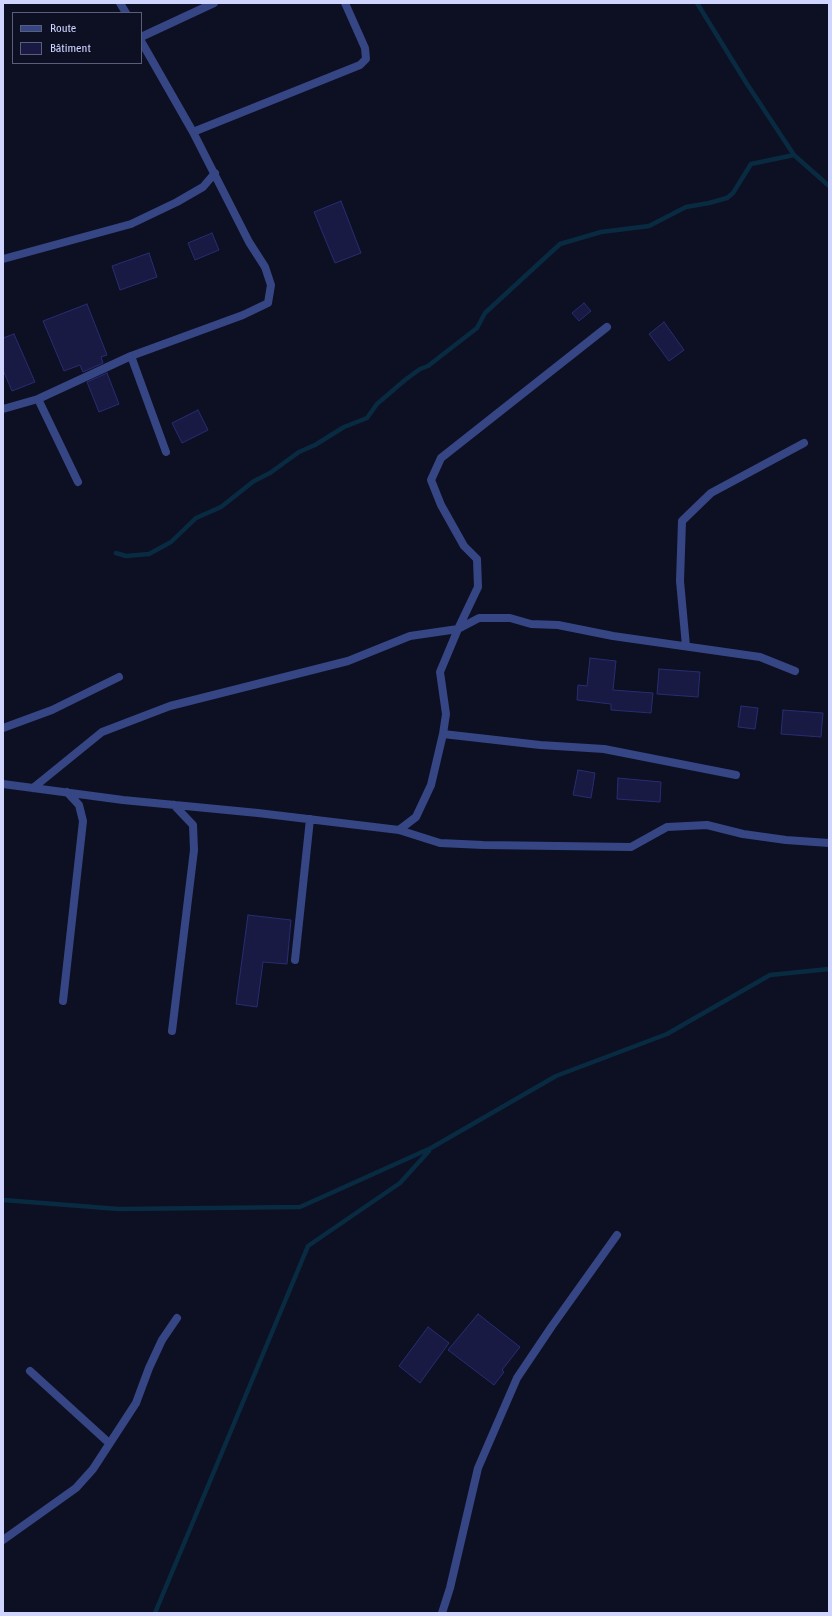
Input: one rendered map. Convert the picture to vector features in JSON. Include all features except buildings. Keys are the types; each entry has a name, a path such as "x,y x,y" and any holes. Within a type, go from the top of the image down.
{"street":[{"path":"120,3 125,12"},
{"path":"142,37 214,3"},
{"path":"193,132 360,65 366,59 365,48 345,3"},
{"path":"3,409 38,399 131,356 243,315 268,303 272,285 265,267 249,242 193,132 142,43"},
{"path":"3,259 131,224 204,187 215,173"},
{"path":"399,830 416,817 431,785 446,714 440,672 478,587 477,560 464,546 441,505 431,480 441,458 607,327"},
{"path":"131,356 166,452"},
{"path":"38,399 78,482"},
{"path":"686,646 680,581 682,522 711,493 804,443"},
{"path":"32,788 102,732 170,706 348,661 410,636 458,629 479,618 510,618 531,624 558,625 613,636 760,657 795,671"},
{"path":"3,728 52,710 119,676"},
{"path":"443,734 540,745 604,749 736,775"},
{"path":"3,784 399,830 440,843 631,847 667,827 707,825 743,834 786,840 829,843"},
{"path":"63,1001 83,821 79,805 67,792"},
{"path":"172,1031 194,850 192,825 174,805"},
{"path":"295,960 310,819"},
{"path":"442,1613 450,1588 478,1468 517,1378 617,1235"},
{"path":"3,1540 76,1488 93,1469 136,1403 149,1368 162,1340 177,1318"},
{"path":"30,1370 109,1443"}],"waterway":[{"path":"697,3 747,84 794,155 829,186"},
{"path":"116,553 126,556 149,554 171,542 196,518 221,507 254,481 270,473 299,452 315,445 344,427 367,418 377,404 405,380 420,369 428,366 477,328 485,313 560,244 601,232 649,226 686,207 727,198 733,193 751,164 794,155"},
{"path":"3,1200 119,1209 300,1207 431,1148 556,1076 667,1034 770,975 829,969"},
{"path":"155,1613 308,1246 400,1183 429,1151"}]}
